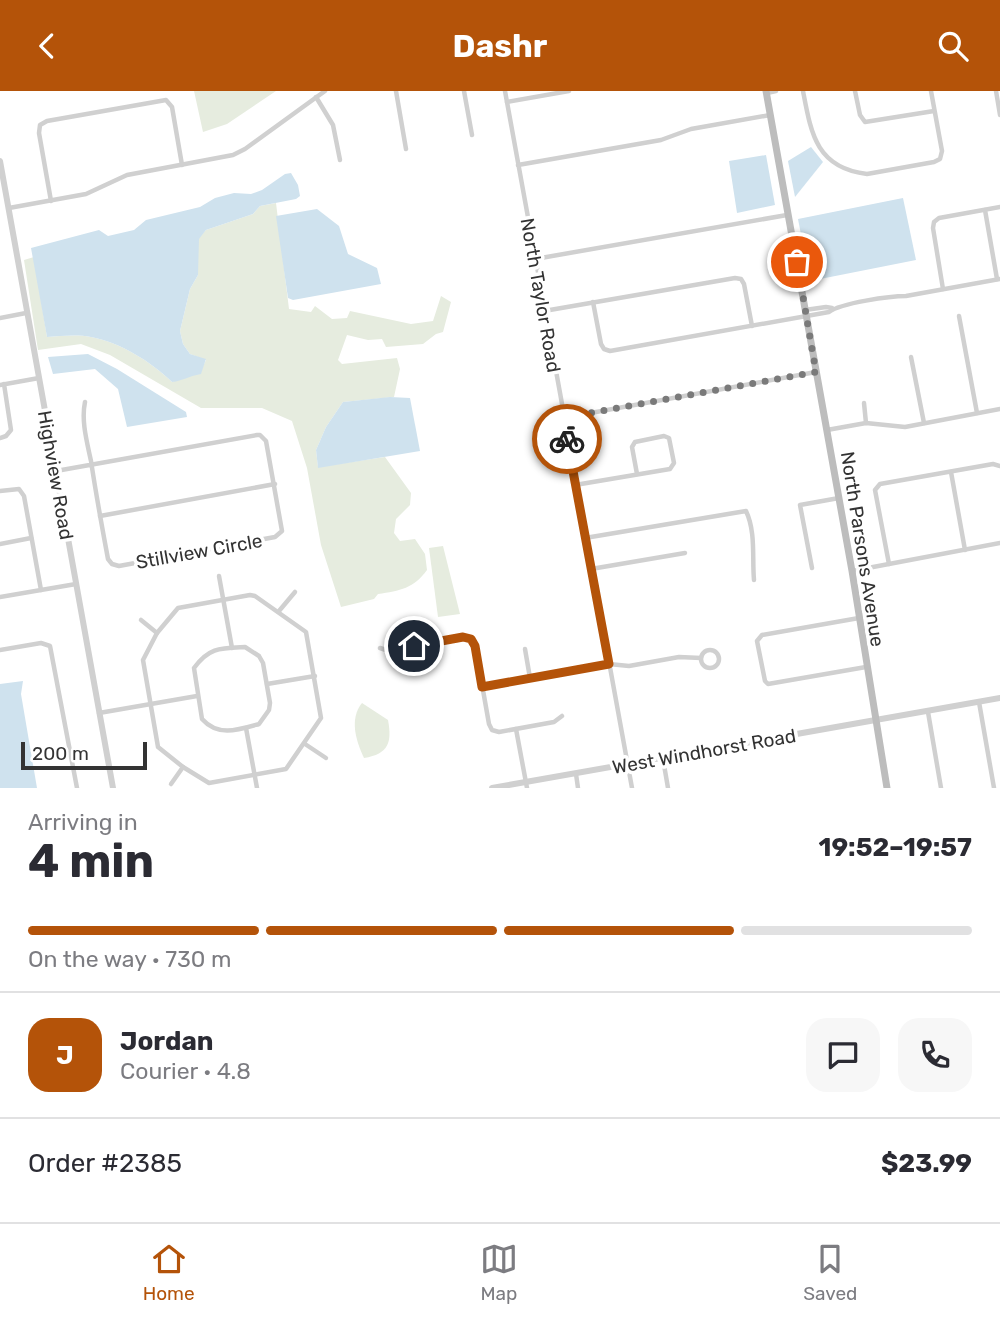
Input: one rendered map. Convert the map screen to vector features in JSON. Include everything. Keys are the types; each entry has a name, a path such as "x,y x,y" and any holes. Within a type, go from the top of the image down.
{"main road":[{"name":"North Parsons Avenue","path":"766,92 852,571 887,788"}],"street":[{"path":"9,208 94,192 120,177 239,152 325,91"},
{"path":"396,91 406,149"},
{"path":"464,91 472,135"},
{"name":"North Taylor Road","path":"505,91 632,788"},
{"path":"507,102 569,91"},
{"path":"766,92 776,91"},
{"path":"803,91 810,129 818,147 831,160 856,173 877,173 938,161 942,151 930,91"},
{"path":"855,91 860,115 865,122 934,111"},
{"path":"996,91 1000,115"},
{"path":"316,97 333,125 340,160"},
{"path":"51,201 39,133 40,125 47,121 166,100 172,107 182,165"},
{"path":"518,165 661,140 691,129 771,115"},
{"name":"Highview Road","path":"0,161 113,788"},
{"path":"943,289 934,222 939,218 1000,207"},
{"path":"593,303 601,344 604,349 610,351 752,326 825,307 833,309 881,298 998,279 985,210"},
{"path":"535,259 788,214"},
{"path":"544,311 738,278 744,284 752,326"},
{"path":"0,317 26,313"},
{"path":"959,316 977,413"},
{"path":"911,356 924,423"},
{"path":"563,418 816,372"},
{"path":"0,438 9,434 11,426 2,385 39,378"},
{"path":"85,402 82,414 91,465"},
{"path":"864,403 866,423"},
{"path":"827,430 866,423 895,427 1000,409"},
{"name":"Stillview Circle","path":"56,471 260,435 266,441 282,531 278,536 262,540 115,565 108,559 91,465"},
{"path":"575,485 672,468 674,463 668,439 663,436 635,442 632,447 637,474"},
{"path":"889,564 875,490 880,484 993,464 1000,466"},
{"path":"951,472 965,551"},
{"path":"100,516 275,484"},
{"path":"0,491 19,489 24,496 41,590"},
{"path":"812,568 800,505 839,498"},
{"path":"585,538 746,511 754,546 754,580"},
{"path":"0,544 31,538"},
{"path":"852,571 1000,543"},
{"path":"591,569 685,553"},
{"path":"219,576 232,648"},
{"path":"0,597 76,584"},
{"path":"279,611 295,592"},
{"path":"255,596 279,611 306,632 321,718 286,769 209,783 158,747 143,660 157,632 178,608 255,596"},
{"path":"859,618 762,635 758,641 765,681 768,684 866,667"},
{"path":"141,620 157,632"},
{"path":"380,648 389,651 467,637 475,646 490,728 499,732 554,722 562,716"},
{"path":"0,650 41,643 50,646 77,788"},
{"path":"245,647 259,656 267,684 269,710 259,724 224,732 215,730 202,719 194,668 203,655 245,647"},
{"path":"525,649 530,678"},
{"path":"706,650 712,650 717,653 719,662 709,668 702,664 701,658 706,650"},
{"path":"482,687 609,664 629,666 679,657 701,658"},
{"path":"267,684 315,676"},
{"path":"99,713 197,696"},
{"name":"West Windhorst Road","path":"492,788 526,785 576,773 1000,698"},
{"path":"979,702 994,788"},
{"path":"928,712 941,788"},
{"path":"246,728 257,788"},
{"path":"516,729 526,785"},
{"path":"305,744 326,758"},
{"path":"663,758 668,788"},
{"path":"171,784 183,767"},
{"path":"576,773 578,788"}],"shaded area":[{"path":"194,91 276,91 227,124 203,132"},
{"path":"276,203 289,309 311,312 315,306 332,319 347,318 350,311 411,324 433,321 441,296 451,302 443,332 423,344 386,347 382,339 368,340 347,335 338,360 342,364 397,358 400,369 394,397 343,402 326,427 316,450 318,467 385,457 411,493 410,505 396,519 394,533 400,541 415,539 425,554 427,570 406,588 341,607 321,545 307,468 292,421 262,408 201,408 110,355 81,344 38,350 24,260 34,257 47,337 69,335 102,340 145,360 172,382 201,370 206,360 190,354 183,344 180,331 190,289 198,275 198,239 206,230 253,214 260,206"},
{"path":"443,546 460,614 438,617 429,548"},
{"path":"362,703 388,720 389,735 384,750 364,758 356,737 355,723"}],"water":[{"path":"811,147 823,162 795,197 788,161"},
{"path":"766,155 775,205 737,213 729,161"},
{"path":"291,173 298,185 300,196 296,199 260,206 253,214 206,230 199,239 198,275 190,289 180,331 183,344 190,354 206,359 201,374 172,382 145,360 102,340 69,335 47,337 31,248 99,230 108,236 134,230 146,220 200,207 215,198 234,193 251,194"},
{"path":"903,198 916,260 810,281 798,219"},
{"path":"317,209 339,226 348,254 377,268 381,284 293,300 288,298 276,216"},
{"path":"88,354 186,412 187,417 127,427 118,389 95,369 53,374 48,357"},
{"path":"390,397 410,398 420,451 318,468 316,450 326,427 343,402"},
{"path":"23,681 21,694 37,788 0,788 0,684"}],"way so far":[{"path":"567,439 563,418 816,372 797,262"}],"route":[{"path":"414,646 463,637 471,639 475,646 482,687 609,664 567,439"}]}
